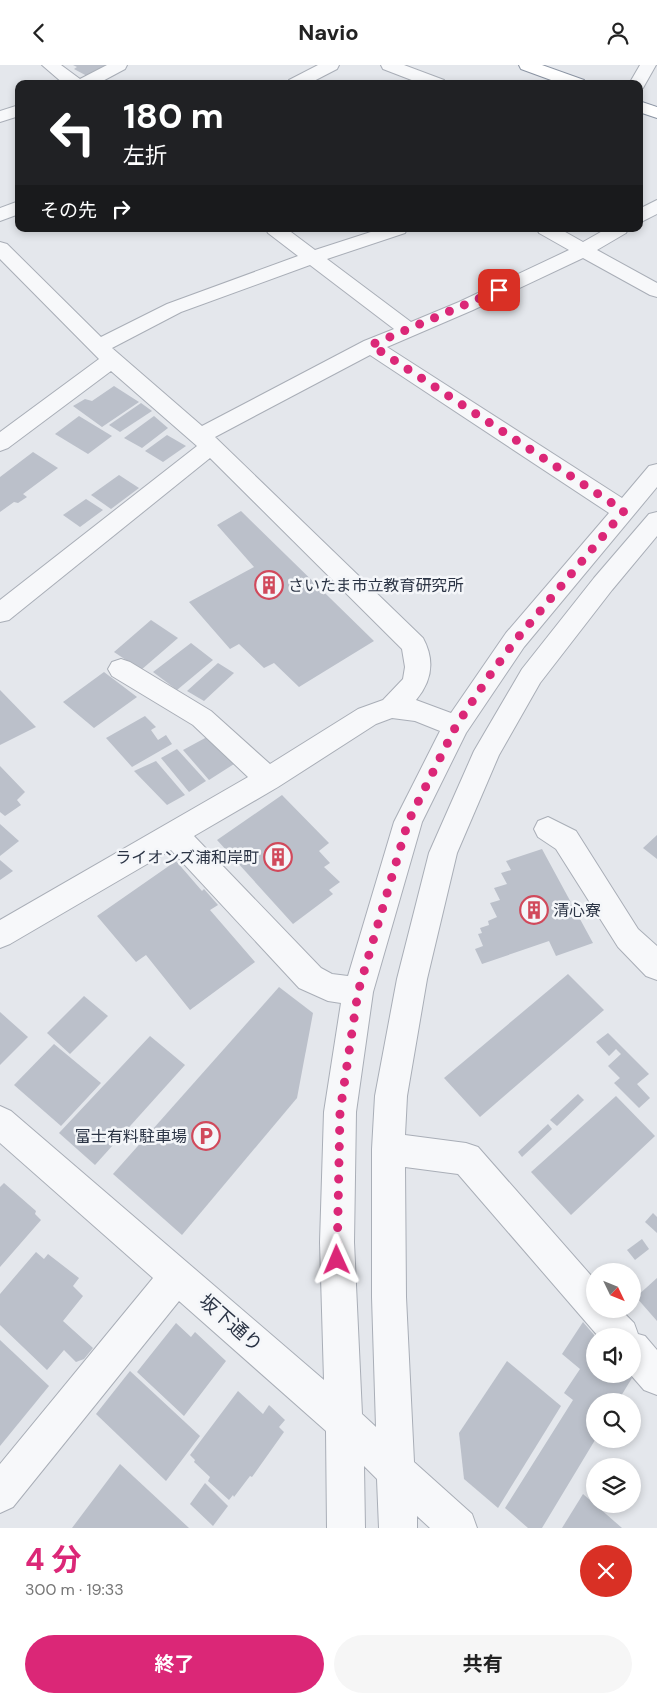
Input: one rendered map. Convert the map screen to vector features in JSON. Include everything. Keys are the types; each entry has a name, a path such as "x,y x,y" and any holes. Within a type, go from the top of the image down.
{"highway":[{"path":"527,65 567,80"},
{"path":"643,108 657,113"}],"street":[{"path":"50,65 70,80"},
{"path":"91,80 119,65"},
{"path":"302,80 330,65"},
{"path":"388,65 427,80"},
{"path":"639,80 648,65"},
{"path":"0,117 15,111"},
{"path":"643,215 657,206"},
{"path":"0,215 15,209"},
{"path":"279,232 409,330"},
{"path":"0,443 105,353 174,308 313,257 389,232"},
{"path":"551,232 657,291"},
{"path":"0,613 206,441 371,345 466,306 583,250 614,232"},
{"path":"1,249 105,353 206,441 414,645 419,664 416,684 392,708"},
{"path":"371,345 624,511"},
{"path":"346,1528 337,1242 340,1112 358,992 408,822 456,726 515,641 657,472"},
{"path":"398,1528 394,1469 389,1297 388,1149 391,1096 412,979 447,844 487,751 531,676 602,583 657,520"},
{"path":"122,669 202,719 268,779"},
{"path":"0,935 172,833 268,779 367,716 392,708 417,711 456,726"},
{"path":"548,829 566,840 628,938 657,966"},
{"path":"172,833 310,978 328,987 358,992"},
{"name":"坂下通り","path":"4,1134 177,1276 344,1423 458,1528"},
{"path":"388,1149 466,1159 586,1296"},
{"path":"0,1494 177,1276"},
{"path":"605,1318 614,1328"},
{"path":"641,1359 657,1377"}],"building":[{"path":"73,65 104,65 107,67 87,76 74,69 77,67"},
{"path":"114,386 139,402 102,427 73,406 85,399 92,401"},
{"path":"141,403 152,411 120,432 109,425"},
{"path":"79,416 112,436 88,454 55,434"},
{"path":"154,416 168,428 142,448 124,438"},
{"path":"167,435 186,446 163,462 145,451"},
{"path":"33,452 58,468 23,494 27,497 18,503 14,502 0,512 0,477"},
{"path":"119,475 139,488 111,509 91,495"},
{"path":"86,499 103,510 80,527 63,515"},
{"name":"さいたま市立教育研究所","path":"241,511 374,641 299,687 274,663 264,668 239,644 230,649 189,602 254,567 217,525"},
{"path":"151,620 178,638 141,670 114,652"},
{"path":"191,643 213,660 177,690 153,672"},
{"path":"218,663 234,673 204,701 187,691"},
{"path":"104,672 137,697 94,728 63,702"},
{"path":"0,690 36,727 0,745"},
{"path":"145,716 156,727 151,730 158,740 166,735 172,744 132,767 106,738"},
{"path":"207,737 234,764 209,780 183,750"},
{"path":"177,749 206,781 189,792 161,758"},
{"path":"156,761 185,795 167,805 134,771"},
{"path":"0,766 25,792 17,800 21,805 5,816 0,812"},
{"name":"ライオンズ浦和岸町","path":"282,795 329,843 319,851 330,863 324,867 340,882 329,890 333,894 293,924 217,840"},
{"path":"0,824 19,841 0,856"},
{"path":"657,835 657,859 643,848"},
{"name":"清心寮","path":"542,849 593,943 556,956 549,941 482,964 475,949 483,946 478,934 482,933 480,928 489,925 488,921 497,917 490,903 500,900 494,888 507,884 501,873 511,870 506,861"},
{"path":"0,860 13,871 0,880"},
{"path":"176,861 202,891 204,889 218,905 210,910 255,962 190,1010 146,955 136,962 97,916"},
{"path":"568,974 604,1010 480,1117 444,1078"},
{"name":"富士有料駐車場","path":"279,987 313,1013 297,1098 182,1235 113,1174"},
{"path":"84,996 108,1016 70,1054 47,1033"},
{"path":"0,1012 28,1037 0,1065"},
{"path":"608,1033 649,1074 637,1084 650,1098 639,1108 614,1083 620,1078 608,1066 621,1054 616,1049 609,1056 596,1042"},
{"path":"150,1036 185,1065 95,1165 59,1133"},
{"path":"54,1044 101,1083 61,1126 14,1085"},
{"path":"578,1094 584,1100 557,1126 550,1120"},
{"path":"616,1096 655,1136 571,1215 531,1172"},
{"path":"548,1124 552,1129 522,1157 518,1152"},
{"path":"4,1183 36,1211 35,1214 41,1220 0,1267 0,1187"},
{"path":"653,1213 657,1217 657,1233 645,1222"},
{"path":"642,1239 649,1249 635,1260 627,1250"},
{"path":"36,1252 44,1259 48,1254 79,1278 73,1286 83,1296 63,1321 93,1348 84,1359 76,1362 64,1350 47,1370 0,1325 0,1294"},
{"path":"657,1278 657,1321 641,1303 641,1292"},
{"path":"583,1322 588,1328 586,1328 586,1383 629,1383 623,1393 586,1393 586,1448 590,1448 542,1528 528,1528 505,1508 573,1400 564,1393 580,1369 562,1354"},
{"path":"176,1323 191,1337 195,1332 226,1361 184,1416 137,1372"},
{"path":"0,1340 49,1386 0,1446"},
{"path":"507,1361 561,1406 498,1508 464,1479 459,1433"},
{"path":"130,1371 200,1436 166,1481 96,1414"},
{"path":"238,1391 263,1414 269,1405 285,1420 279,1427 284,1432 252,1477 250,1476 234,1497 233,1495 229,1500 208,1481 210,1477 194,1462 195,1460 190,1455"},
{"path":"120,1464 189,1528 72,1528"},
{"path":"205,1483 228,1506 213,1526 190,1504"},
{"path":"583,1494 586,1497 586,1513 605,1513 622,1528 562,1528"}],"place":[{"name":"さいたま市立教育研究所","path":"269,585"},
{"name":"ライオンズ浦和岸町","path":"278,857"},
{"name":"清心寮","path":"534,910"},
{"name":"富士有料駐車場","path":"206,1136"}],"route":[{"path":"337,1260 340,1112 358,992 408,822 456,726 490,675 515,641 624,511 371,345 466,306 499,290"}]}
